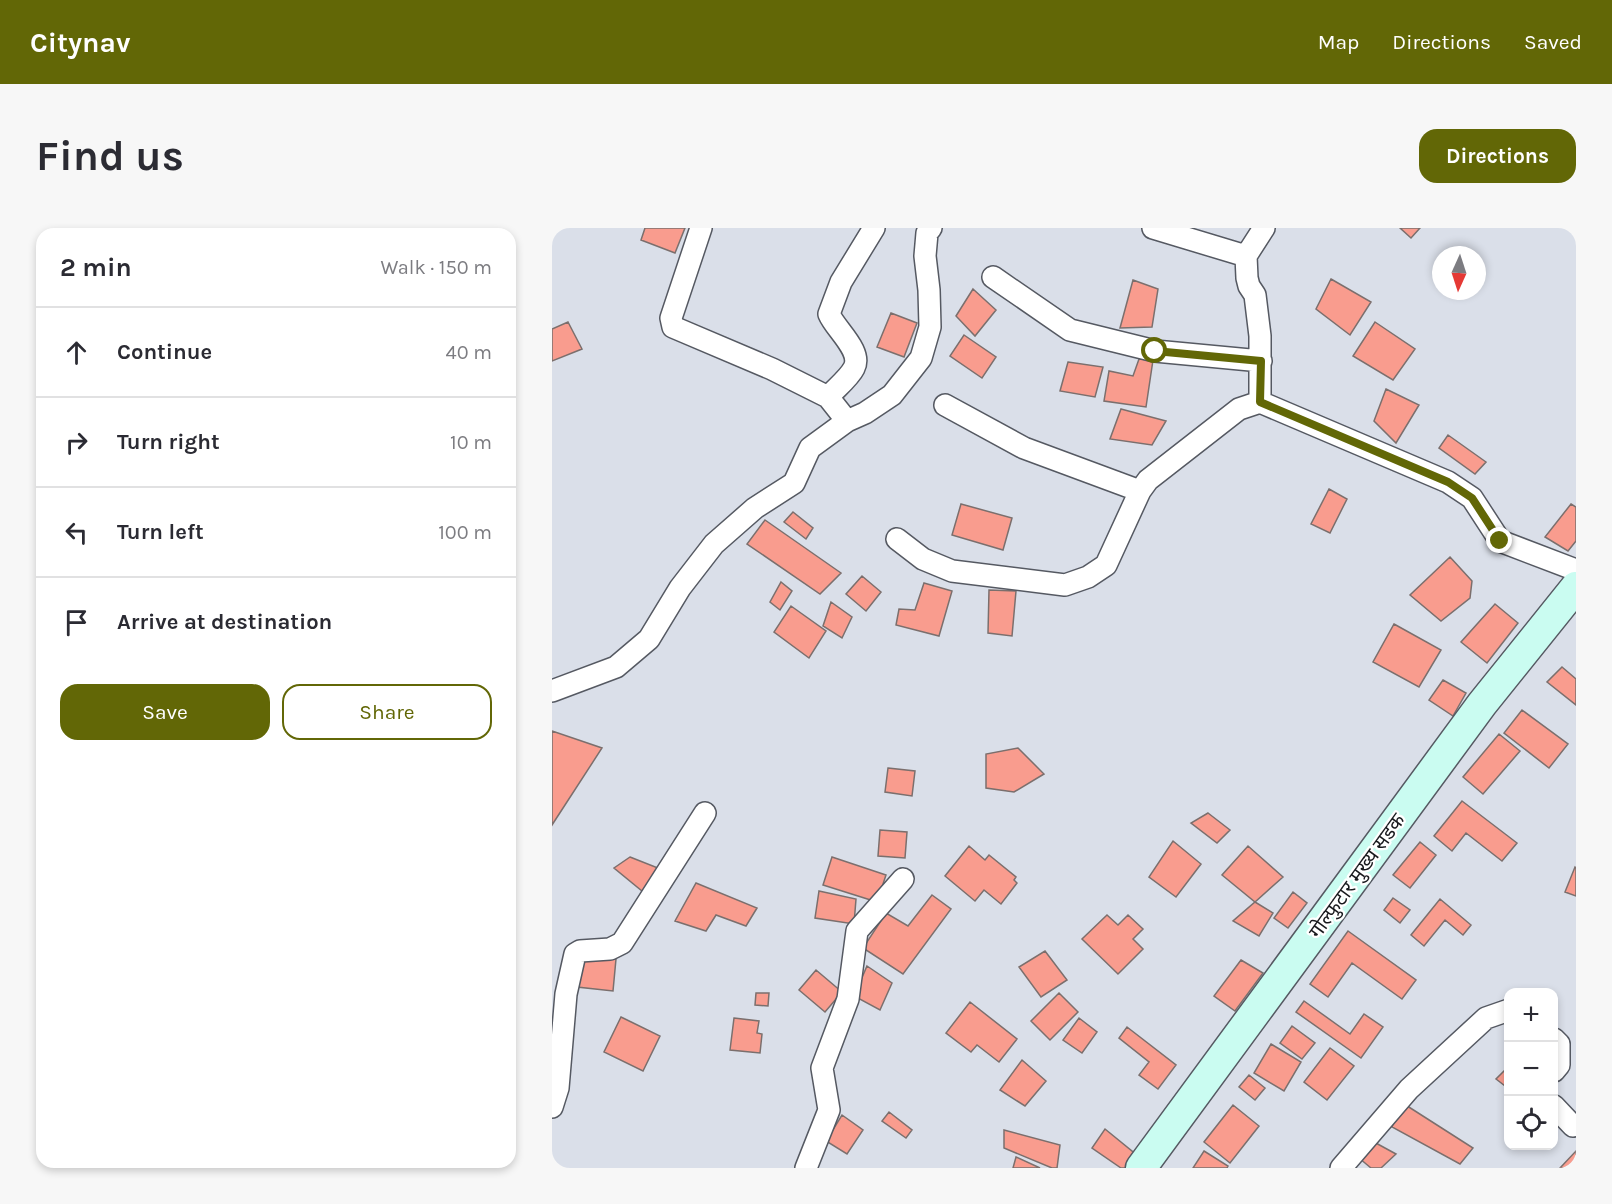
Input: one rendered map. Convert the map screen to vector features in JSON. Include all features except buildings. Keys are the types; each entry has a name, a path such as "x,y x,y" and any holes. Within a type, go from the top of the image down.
{"main road":[{"name":"गोल्फुटार मुख्य सडक","path":"1141,1168 1482,704 1576,586"}],"street":[{"path":"701,228 670,318 673,327 772,369 828,397 847,421"},
{"path":"828,397 854,368 856,358 850,344 833,324 829,314 841,282 874,228"},
{"path":"1153,228 1246,256"},
{"path":"1260,402 1261,361 1255,295 1249,286 1246,256 1264,228"},
{"path":"552,691 566,688 616,667 649,639 680,588 714,544 755,508 794,483 810,448 847,421 865,413 892,395 921,358 930,327 924,230"},
{"path":"993,277 1070,330 1155,351 1261,361"},
{"path":"897,539 923,559 952,571 1065,585 1088,577 1106,565 1140,491 1148,480 1239,409 1260,402 1448,482 1472,498 1500,541 1576,570"},
{"path":"945,405 1024,448 1140,491"},
{"path":"552,1107 558,1088 566,994 575,954 580,951 610,949 622,943 705,813"},
{"path":"806,1168 829,1110 822,1068 848,999 857,931 903,879"},
{"path":"1341,1168 1409,1089 1486,1018 1504,1012"},
{"path":"1558,1043 1558,1065"},
{"path":"1558,1110 1573,1126"}],"route":[{"path":"1155,351 1261,361 1260,402 1448,482 1472,498 1500,541"}]}
